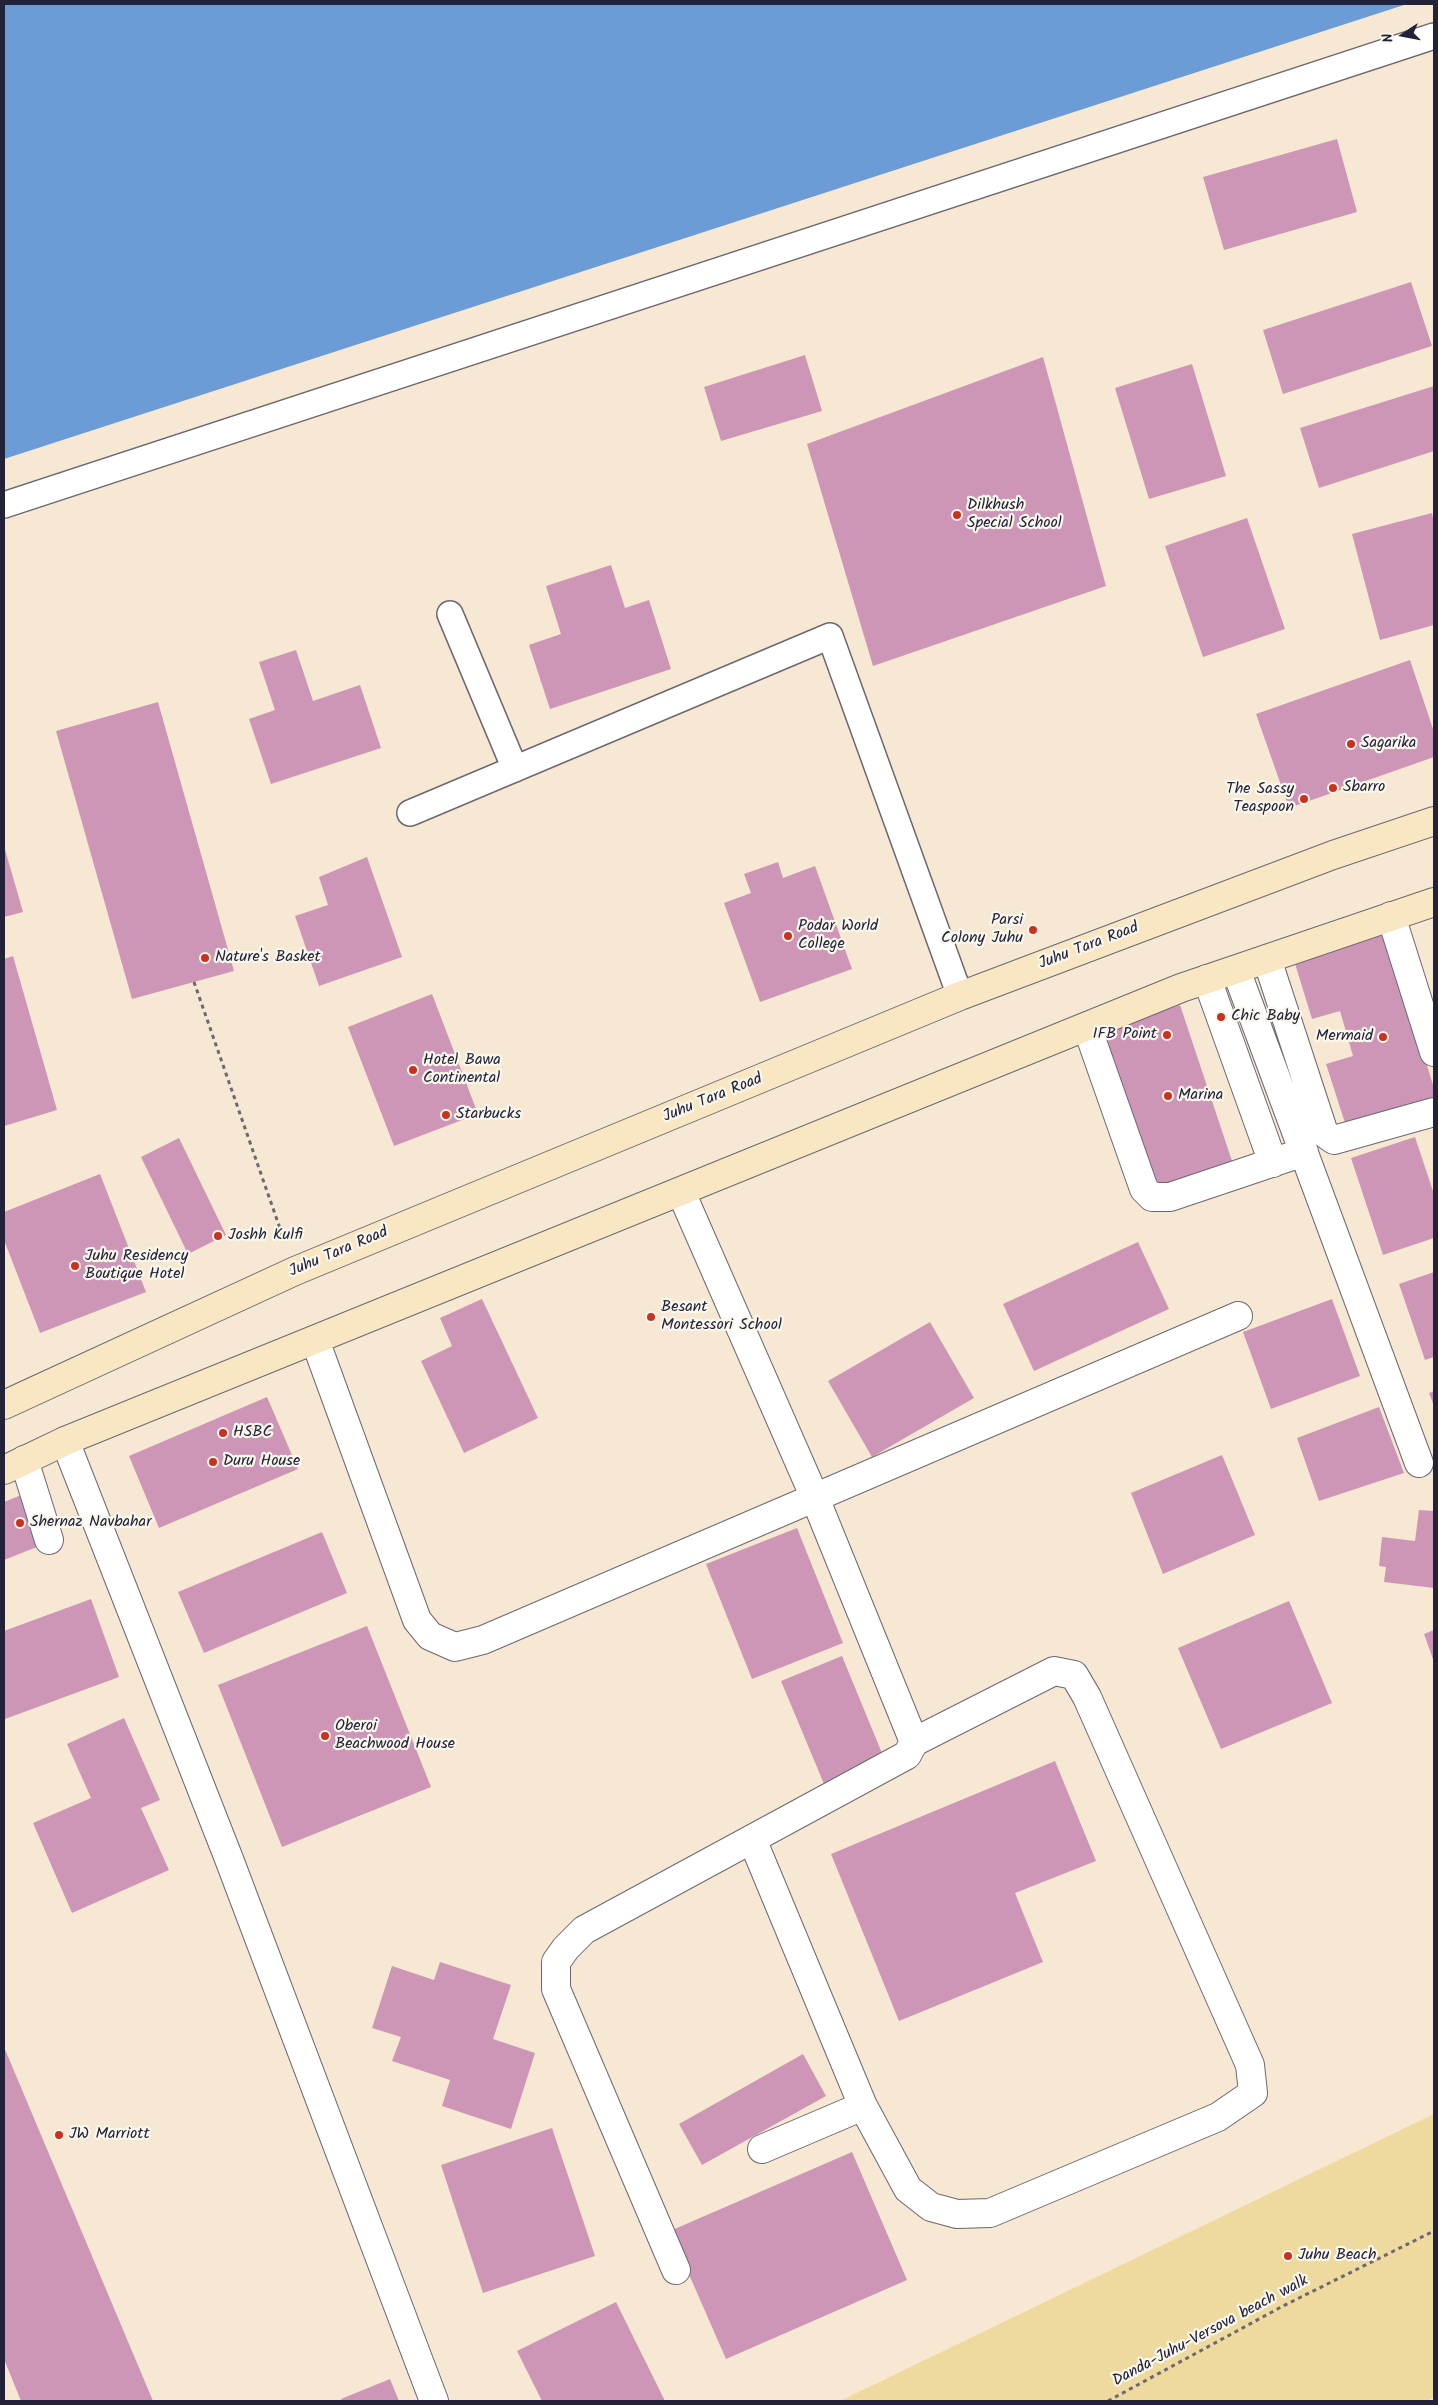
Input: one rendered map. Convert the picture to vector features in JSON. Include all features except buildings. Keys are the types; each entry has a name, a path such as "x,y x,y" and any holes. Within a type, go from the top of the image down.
{"main road":[{"name":"Juhu Tara Road","path":"5,1400 295,1271 960,996 1333,855 1434,821"},
{"path":"14,1465 65,1442 315,1340 1208,979 1434,902"}],"street":[{"path":"1391,916 1434,1052"},
{"path":"1267,960 1324,1134 1334,1140 1434,1112"},
{"path":"1236,970 1420,1462"},
{"path":"1208,979 1273,1163"},
{"path":"1087,1027 1144,1189 1152,1197 1170,1197 1304,1152"},
{"path":"1246,1088 1276,1077"},
{"path":"676,2270 556,1989 556,1962 566,1948 584,1930 907,1755 912,1750 914,1742 815,1498 681,1192"},
{"path":"315,1340 418,1620 430,1636 455,1647 483,1640 1238,1316"},
{"path":"65,1442 229,1858 434,2401"},
{"path":"14,1465 49,1540"},
{"path":"752,1838 863,2106 908,2189 931,2207 957,2214 990,2213 1218,2117 1253,2093 1250,2065 1087,1696 1074,1675 1054,1671 914,1742"},
{"path":"762,2150 863,2106"}],"lane":[{"path":"4,505 1434,36"},
{"path":"450,614 515,769"},
{"path":"410,813 830,636 960,996"}],"path":[{"path":"194,982 295,1271"},
{"name":"Danda-Juhu-Versova beach walk","path":"1108,2401 1283,2306 1434,2230"}],"sand":[{"name":"Juhu Beach","path":"1434,2114 1434,2397 1427,2401 840,2401"}],"water":[{"path":"4,4 1407,4 4,459"}],"place":[{"name":"Dilkhush Special School","path":"957,515"},
{"name":"Sagarika","path":"1351,744"},
{"name":"Sbarro","path":"1333,788"},
{"name":"The Sassy Teaspoon","path":"1304,799"},
{"name":"Parsi Colony Juhu","path":"1033,930"},
{"name":"Podar World College","path":"788,936"},
{"name":"Nature's Basket","path":"205,958"},
{"name":"Chic Baby","path":"1221,1017"},
{"name":"IFB Point","path":"1167,1035"},
{"name":"Mermaid","path":"1383,1037"},
{"name":"Hotel Bawa Continental","path":"413,1070"},
{"name":"Marina","path":"1168,1096"},
{"name":"Starbucks","path":"446,1115"},
{"name":"Joshh Kulfi","path":"218,1236"},
{"name":"Juhu Residency Boutique Hotel","path":"75,1266"},
{"name":"Besant Montessori School","path":"651,1317"},
{"name":"HSBC","path":"223,1433"},
{"name":"Duru House","path":"213,1462"},
{"name":"Shernaz Navbahar","path":"20,1523"},
{"name":"Oberoi Beachwood House","path":"325,1736"},
{"name":"JW Marriott","path":"59,2135"},
{"name":"Juhu Beach","path":"1288,2256"}]}
